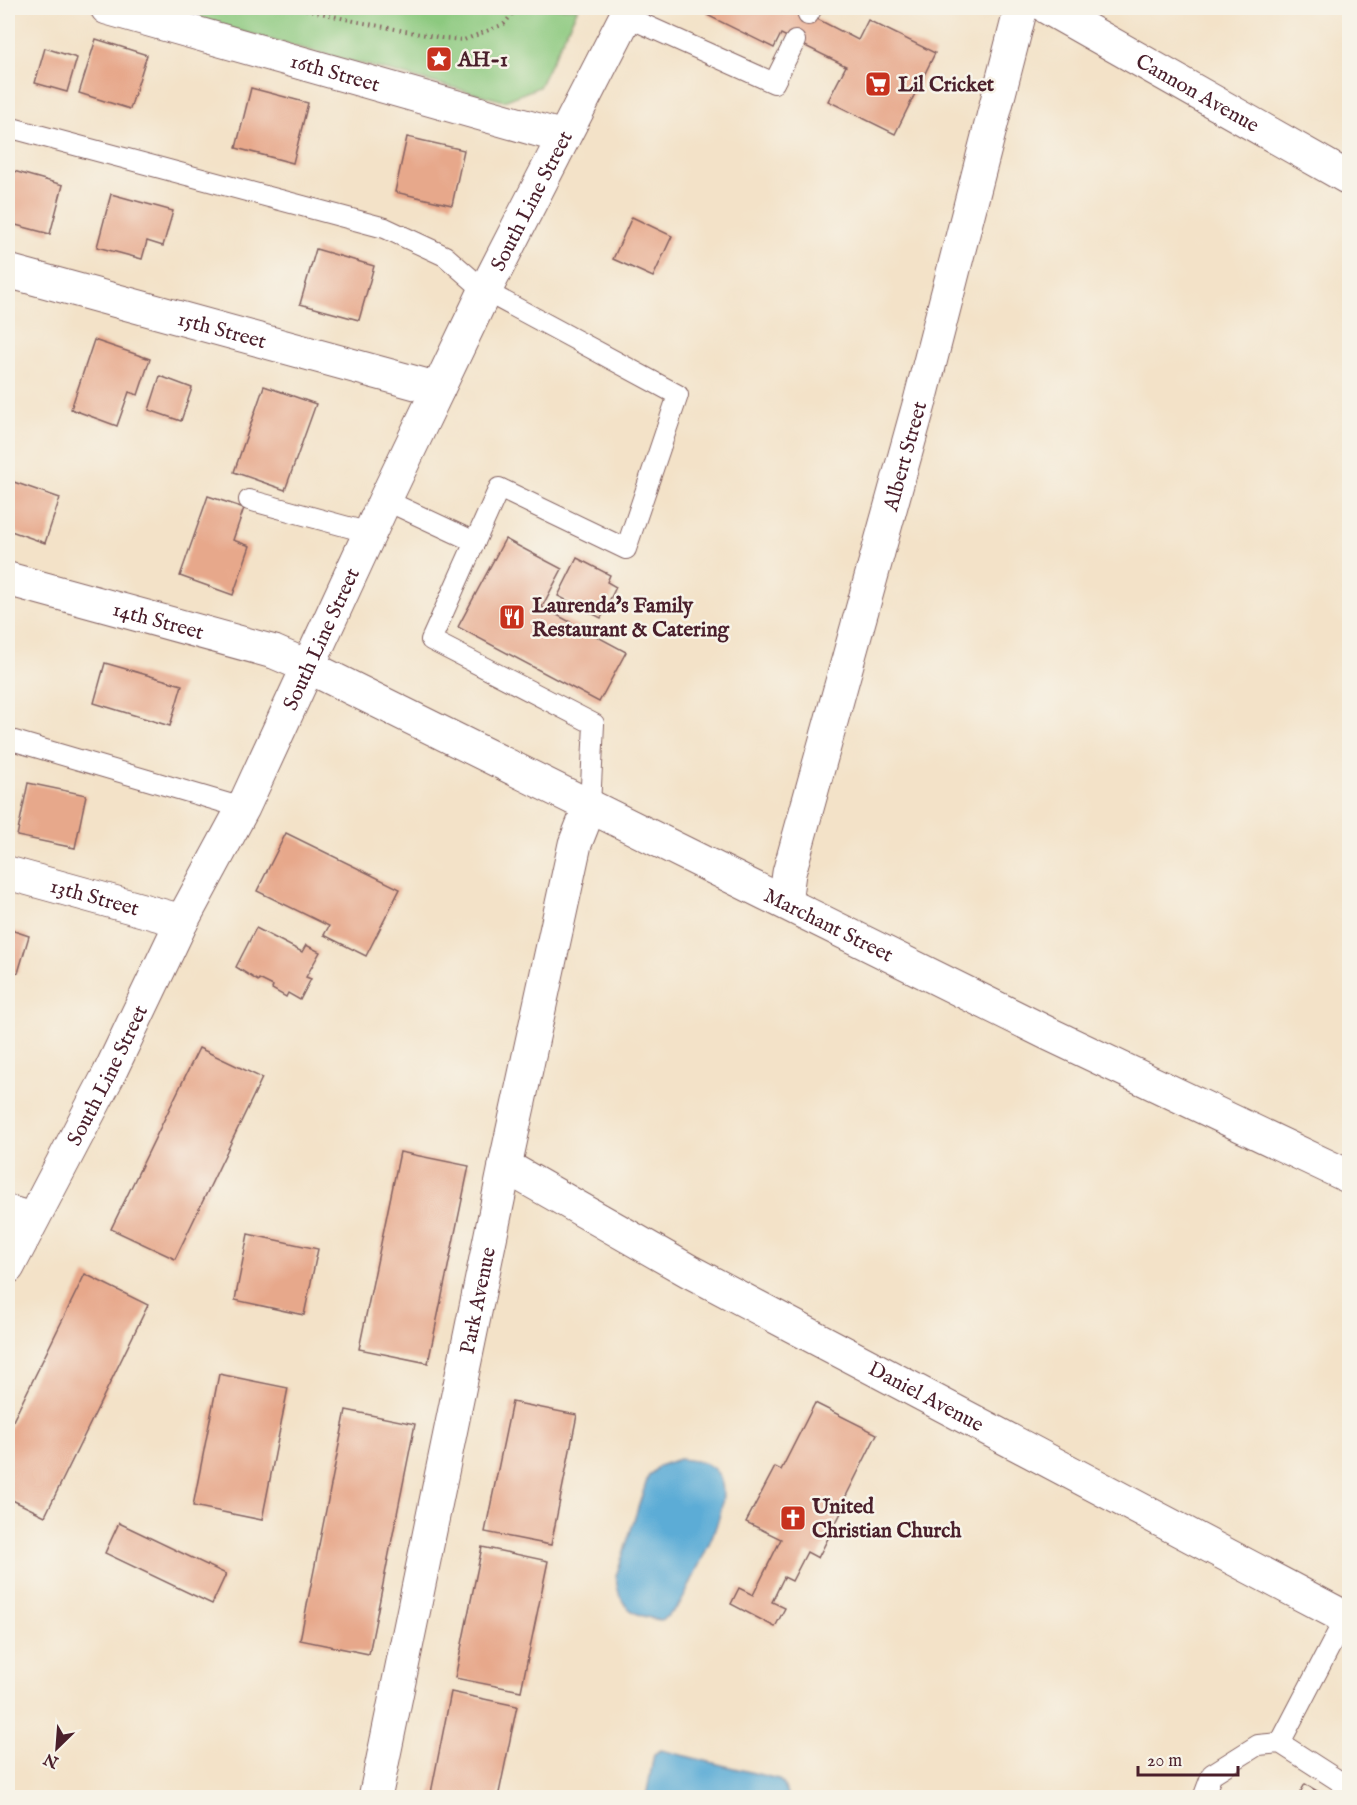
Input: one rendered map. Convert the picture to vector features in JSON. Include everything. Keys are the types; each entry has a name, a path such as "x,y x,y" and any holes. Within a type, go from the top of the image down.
{"street":[{"name":"16th Street","path":"107,8 563,137"},
{"name":"Albert Street","path":"785,902 789,873 920,401 1021,8"},
{"name":"Cannon Avenue","path":"1048,8 1350,179"},
{"name":"South Line Street","path":"8,1267 20,1216 109,1074 182,921 243,808 385,500 485,291 627,12"},
{"name":"15th Street","path":"8,271 438,389"},
{"name":"14th Street","path":"8,579 274,652 309,667"},
{"name":"Marchant Street","path":"309,667 1047,1033 1350,1177"},
{"name":"Park Avenue","path":"375,1797 575,844 590,806"},
{"name":"13th Street","path":"8,873 182,921"},
{"name":"Daniel Avenue","path":"506,1167 689,1271 1347,1619"}],"lane":[{"path":"627,12 774,84 795,41"},
{"path":"8,127 385,228 445,256 485,291 678,395 626,549 499,488 431,640 594,724 590,806"},
{"path":"249,500 370,533"},
{"path":"385,500 475,542"},
{"path":"8,739 243,808"},
{"path":"1280,1743 1347,1619"},
{"path":"1203,1797 1212,1774 1258,1745 1280,1743 1350,1788"}],"path":[{"path":"300,8 441,38 464,39 504,24 517,8"}],"green space":[{"path":"156,8 578,8 539,87 504,101"}],"water":[{"path":"679,1459 693,1460 714,1469 721,1479 722,1506 713,1536 685,1595 675,1610 661,1620 642,1616 628,1608 617,1587 616,1576 648,1477 659,1466"},
{"path":"661,1750 778,1779 784,1785 788,1797 646,1797 654,1754"}],"building":[{"name":"Lil Cricket","path":"711,8 796,8 858,40 868,20 935,53 895,134 828,101 846,66 781,34 774,48 707,15"},
{"path":"96,39 147,55 130,109 79,93"},
{"path":"45,48 77,58 67,92 35,83"},
{"path":"251,88 308,103 293,163 236,148"},
{"path":"407,137 464,150 452,205 395,192"},
{"path":"10,170 63,185 50,234 8,223"},
{"path":"111,194 173,211 163,246 147,241 142,259 97,247"},
{"path":"632,217 672,236 653,277 613,259"},
{"path":"316,249 374,266 359,320 300,304"},
{"path":"94,340 150,359 138,395 129,392 117,426 71,409"},
{"path":"160,376 192,388 181,421 149,410"},
{"path":"264,386 316,404 285,490 234,472"},
{"path":"8,480 60,498 45,543 8,530"},
{"path":"208,496 244,508 233,540 250,546 233,595 180,576"},
{"name":"Laurenda's Family Restaurant & Catering","path":"505,539 562,569 542,607 626,652 599,702 458,627"},
{"path":"577,558 610,575 607,582 616,587 601,618 558,596"},
{"path":"105,663 182,685 170,726 94,703"},
{"path":"28,783 86,795 75,848 17,836"},
{"path":"286,833 400,889 366,956 324,935 329,926 257,891"},
{"path":"256,928 302,952 306,945 320,952 306,977 311,979 300,1000 288,993 286,997 272,989 273,986 259,979 258,981 236,967"},
{"path":"8,929 29,936 18,973 8,970"},
{"path":"199,1048 262,1078 175,1259 111,1229"},
{"path":"400,1152 469,1166 428,1363 359,1349"},
{"path":"248,1234 318,1249 304,1315 235,1300"},
{"path":"85,1274 148,1305 45,1516 8,1498 8,1431"},
{"path":"219,1374 288,1388 262,1520 193,1506"},
{"path":"512,1402 577,1415 551,1545 485,1532"},
{"name":"United Christian Church","path":"815,1403 877,1434 818,1558 807,1552 792,1581 784,1577 772,1602 785,1608 775,1627 731,1604 739,1588 753,1595 781,1539 746,1522 775,1467 781,1470"},
{"path":"346,1410 415,1424 369,1654 300,1640"},
{"path":"119,1523 226,1574 212,1604 105,1553"},
{"path":"482,1547 548,1561 521,1691 455,1678"},
{"path":"451,1692 517,1706 498,1798 430,1798"},
{"path":"1305,1784 1329,1798 1297,1798"}],"place":[{"name":"AH-1","path":"439,59"},
{"name":"Lil Cricket","path":"878,84"},
{"name":"Laurenda's Family Restaurant & Catering","path":"512,617"},
{"name":"United Christian Church","path":"793,1518"}]}
